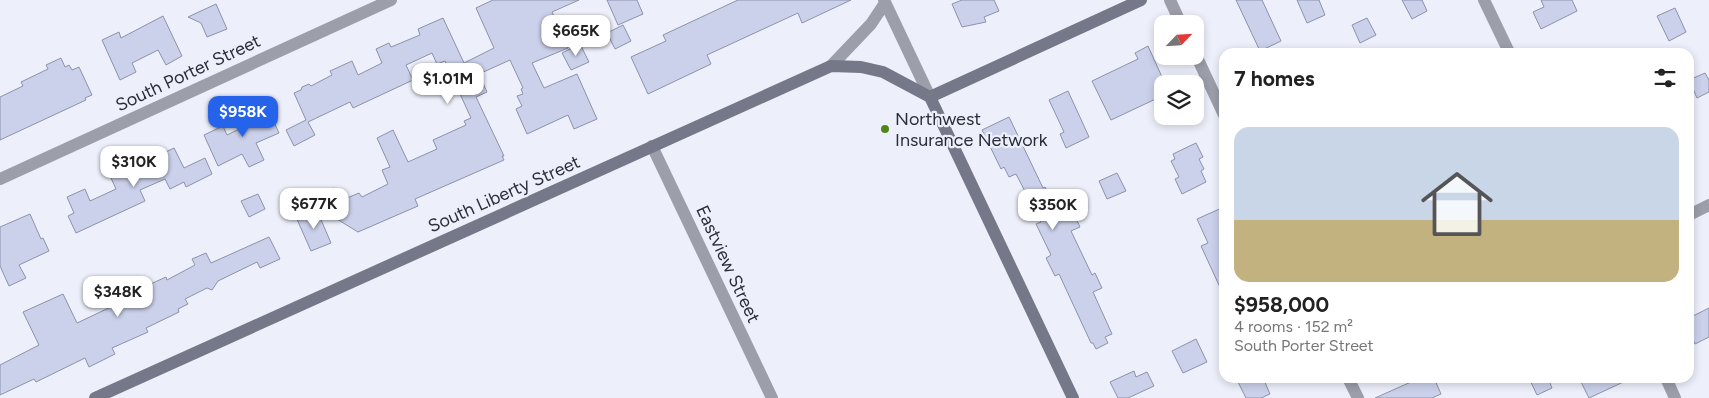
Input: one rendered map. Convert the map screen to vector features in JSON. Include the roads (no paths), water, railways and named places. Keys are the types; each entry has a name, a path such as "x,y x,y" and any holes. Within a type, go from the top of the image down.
{"main road":[{"path":"1073,398 930,97 1141,0"},
{"name":"South Liberty Street","path":"94,398 831,66 861,67 883,72 930,97"}],"street":[{"name":"South Porter Street","path":"0,179 391,0"},
{"path":"1170,0 1177,15"},
{"path":"1484,0 1507,48"},
{"path":"884,1 930,97"},
{"path":"831,66 871,24 884,1"},
{"path":"1201,65 1219,104"},
{"name":"Eastview Street","path":"652,146 772,398"},
{"path":"1694,212 1709,205"},
{"path":"1350,383 1358,398"},
{"path":"1668,383 1675,398"}],"place":[{"name":"Northwest Insurance Network","path":"885,129"}]}
